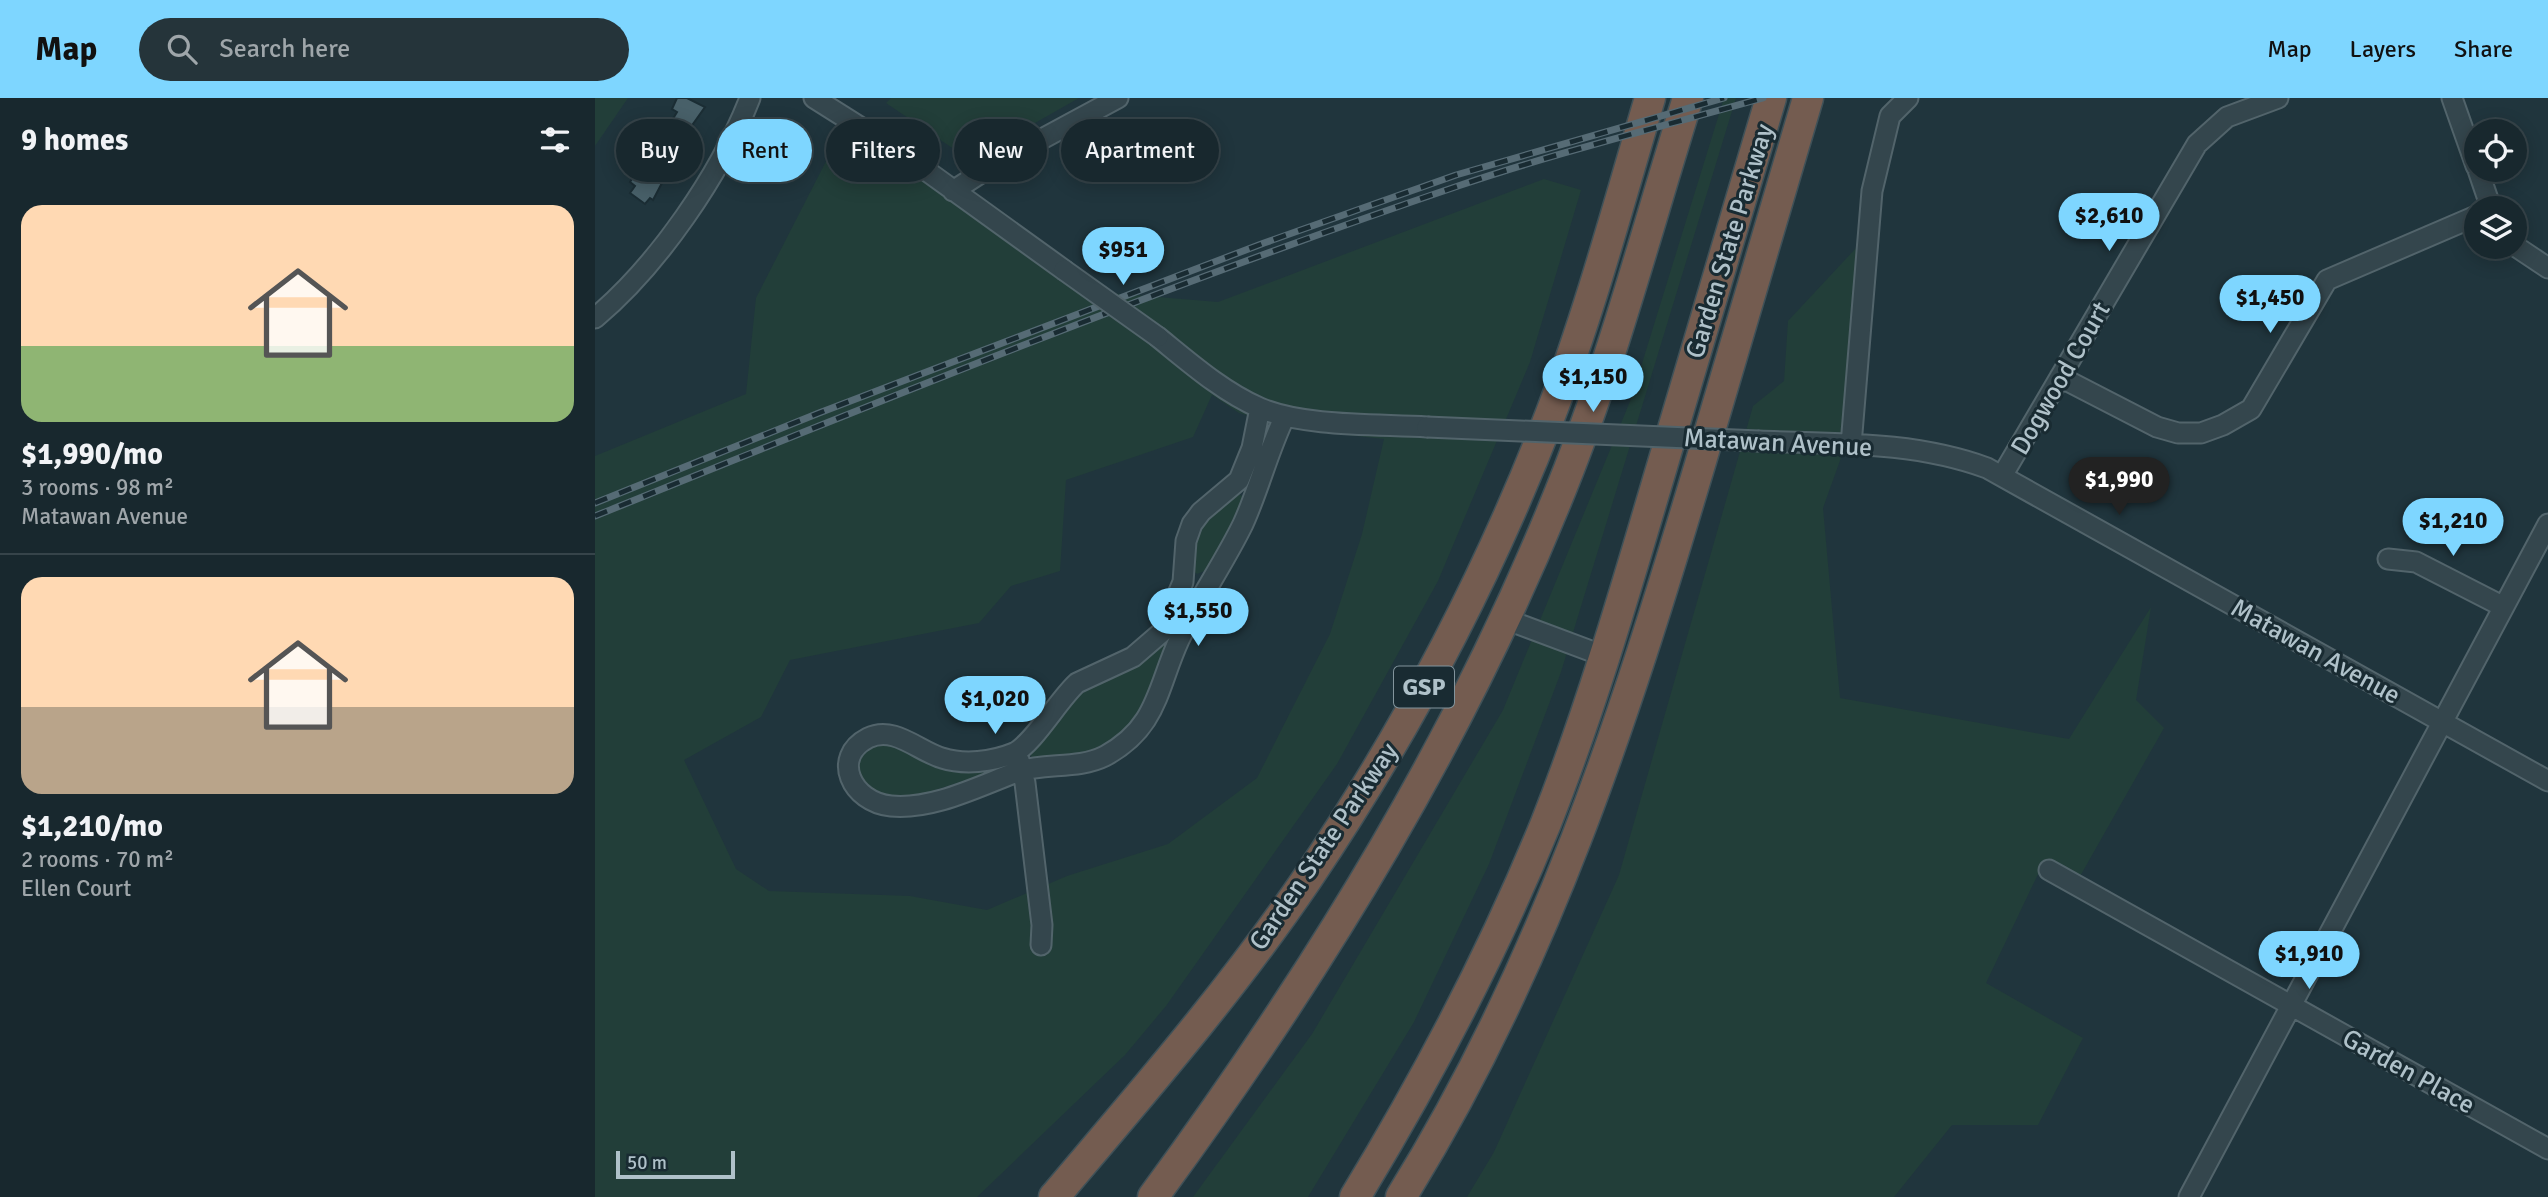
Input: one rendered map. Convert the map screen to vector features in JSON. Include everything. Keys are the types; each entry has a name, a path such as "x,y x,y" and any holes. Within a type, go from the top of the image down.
{"highway":[{"name":"Garden State Parkway","path":"1054,1197 1201,1021 1272,928 1351,811 1428,680 1481,575 1551,413 1585,313 1650,98"},
{"name":"Garden State Parkway","path":"1153,1197 1252,1057 1378,860 1464,707 1505,620 1589,415 1688,98"},
{"name":"Garden State Parkway","path":"1355,1197 1444,1043 1497,934 1546,822 1605,656 1771,98"},
{"name":"Garden State Parkway","path":"1401,1197 1462,1090 1516,985 1593,801 1643,654 1808,98"}],"street":[{"path":"595,318 641,272 673,233 713,170 750,98"},
{"name":"Matawan Avenue","path":"814,98 854,121 1158,337 1210,378 1260,408 1285,416 1426,427 1851,445 1937,452 1965,460 2002,476 2548,781"},
{"path":"953,191 990,167 1118,98"},
{"path":"1851,445 1872,191 1892,107 1908,98"},
{"name":"Dogwood Court","path":"2002,476 2197,144 2227,117 2278,98"},
{"path":"2452,98 2464,132"},
{"path":"2060,377 2157,427 2178,433 2201,433 2223,425 2251,409 2327,279 2464,221"},
{"path":"2527,254 2548,268"},
{"path":"1260,408 1252,448 1248,484 1243,524 1180,639 1160,696 1132,736 1091,762 1019,761 969,763 944,759 898,737 878,735 859,745 852,755 851,779 855,789 873,803 912,806 1019,761 1077,682 1119,665 1155,639 1166,625 1182,582 1186,541 1192,524 1201,512 1248,484 1285,416"},
{"path":"2189,1197 2548,524"},
{"path":"2388,559 2416,562 2502,606"},
{"path":"1182,582 1206,588"},
{"path":"1505,620 1605,656"},
{"path":"1019,761 1042,925 1041,945"},
{"name":"Garden Place","path":"2049,870 2548,1149"}],"green space":[{"path":"595,98 628,98 595,146"},
{"path":"891,98 1079,98 1042,119 954,119 954,149 940,140 940,119 910,119 886,103"},
{"path":"1724,98 1736,98 1561,672 1489,864 1414,1022 1308,1197 1193,1197 1312,1034 1503,710 1631,399"},
{"path":"826,161 826,182 924,182 1077,270 1109,293 1218,302 1544,179 1581,190 1530,362 1438,581 1337,764 1166,1006 1125,1055 977,1197 595,1197 595,456 746,394 756,298","holes":["1212,395 1239,413 1292,429 1384,439 1362,534 1330,634 1257,778 1168,844 1067,876 987,910 910,896 769,891 736,869 684,760 761,717 790,660 979,623 1011,586 1060,571 1066,480 1193,437"]},
{"path":"1857,247 1847,441 1823,508 1840,698 2069,739 2151,607 2136,700 2164,728 2074,887 2039,872 1986,983 2083,1038 2038,1125 1952,1125 1894,1197 1467,1197 1494,1152 1619,875 1753,406 1784,381 1788,321"},
{"path":"1232,495 1242,496 1244,504 1209,569 1197,574 1192,570 1196,527"},
{"path":"1188,593 1192,595 1159,677 1131,728 1102,748 1076,757 1032,759 1030,752 1067,699 1110,675"},
{"path":"876,741 996,768 916,796 899,798 865,790 856,759"}],"building":[{"path":"677,98 687,98 705,107 696,119 673,119 677,112 672,109"},
{"path":"630,182 662,182 653,200 650,198 645,204 630,193 635,186"}],"railway":[{"path":"595,503 819,413 1264,243 1456,175 1724,98"},
{"path":"595,516 1024,345 1240,263 1534,162 1763,98"}]}
